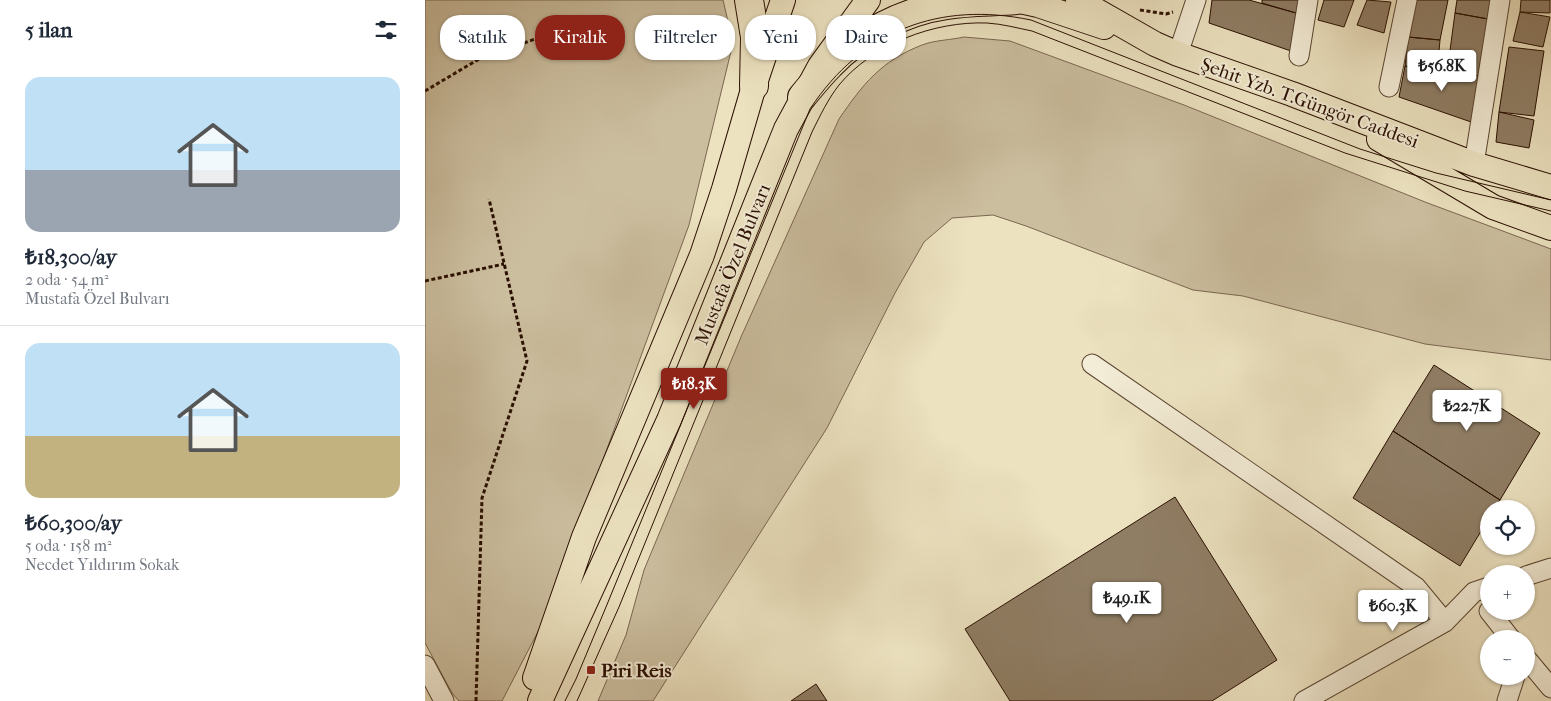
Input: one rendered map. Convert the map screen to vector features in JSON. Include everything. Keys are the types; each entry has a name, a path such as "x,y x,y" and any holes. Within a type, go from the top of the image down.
{"highway":[{"path":"749,0 755,37 754,86"},
{"path":"802,97 831,64 848,49 892,22 909,14 947,4 1016,0"}],"main road":[{"path":"527,701 584,537 702,255 724,189 754,86 783,0"},
{"name":"Mustafa Özel Bulvarı","path":"539,701 669,420 786,129 820,66 868,0"},
{"path":"1016,0 1038,5 1155,44"},
{"name":"Şehit Yzb. T.Güngör Caddesi","path":"1078,0 1155,44 1178,54 1326,107 1474,164 1551,187"},
{"path":"1326,107 1493,207 1551,228"}],"street":[{"path":"1299,56 1308,0"},
{"path":"1389,87 1407,0"},
{"path":"1474,164 1500,0"},
{"path":"1178,54 1194,7"},
{"path":"1091,364 1416,587 1445,622"},
{"path":"1535,573 1551,568"},
{"path":"1304,701 1445,622 1480,591"},
{"path":"1496,620 1504,630"},
{"path":"425,665 443,701"},
{"path":"1535,669 1551,688"},
{"path":"1507,701 1512,685"}],"path":[{"path":"1133,7 1166,14 1194,7"},
{"path":"425,91 479,59 535,39"},
{"path":"476,701 482,498 527,361 489,199"},
{"path":"425,281 504,264"}],"shaded area":[{"path":"425,0 723,0 726,15 635,15 635,60 729,60 689,225 545,618 502,701 459,701 452,693 425,643"},
{"path":"964,37 1010,41 1184,105 1425,202 1551,249 1551,360 1425,344 1243,296 1193,290 993,215 952,218 924,242 895,293 827,428 653,701 598,701 626,635 644,570 741,337 839,119 865,84 884,66 892,60 906,60 906,52 927,43"}],"building":[{"path":"1212,0 1249,0 1296,13 1291,51 1209,23"},
{"path":"1262,0 1300,0 1296,13 1262,3"},
{"path":"1324,0 1354,0 1344,27 1318,20"},
{"path":"1367,0 1391,2 1384,33 1357,25"},
{"path":"1415,0 1448,0 1440,40 1408,37"},
{"path":"1457,0 1491,0 1488,19 1455,13"},
{"path":"1521,0 1550,0 1550,13 1520,12"},
{"path":"1520,12 1550,17 1543,47 1513,41"},
{"path":"1455,13 1488,19 1481,76 1447,73"},
{"path":"1408,37 1440,40 1437,73 1405,66"},
{"path":"1509,47 1544,51 1534,116 1499,112"},
{"path":"1405,66 1437,73 1437,80 1446,82 1447,73 1481,76 1474,123 1399,97"},
{"path":"1499,112 1534,120 1529,148 1496,142"},
{"path":"1434,365 1540,433 1500,500 1393,431"},
{"path":"1393,431 1500,500 1480,500 1480,533 1460,566 1353,498"},
{"path":"1175,497 1277,660 1212,701 1010,701 965,629"},
{"path":"816,684 827,701 791,701"}],"tram line":[{"path":"565,701 606,607 810,109 831,82 854,59 879,41 906,28 935,19 965,15 998,15 1031,20 1360,149 1436,173 1551,200"},
{"path":"577,701 619,607 812,132 839,85 853,70 887,47 926,31 967,23 1004,25 1032,31 1345,153 1465,191 1551,211"}],"place":[{"name":"Piri Reis","path":"591,670"}]}
